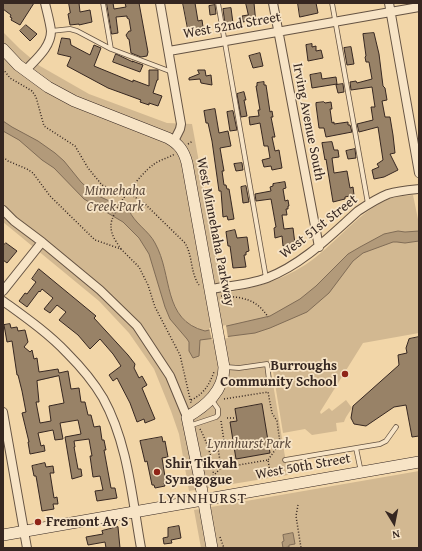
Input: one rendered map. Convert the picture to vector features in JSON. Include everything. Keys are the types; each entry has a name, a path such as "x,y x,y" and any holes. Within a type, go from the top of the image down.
{"street":[{"path":"26,70 44,50 49,42 51,32 45,3"},
{"path":"3,49 18,65 48,87 74,101 157,133 175,147 181,124 160,3"},
{"name":"Irving Avenue South","path":"273,3 319,247"},
{"path":"389,3 419,173"},
{"name":"West 52nd Street","path":"169,50 419,7"},
{"name":"West Minnehaha Parkway","path":"175,147 183,150 187,163 206,288 216,317 221,349 219,367 222,379 218,389 191,423"},
{"name":"West 51st Street","path":"206,288 250,283 266,279 286,270 319,247 358,211 388,194 406,190 419,190"},
{"path":"3,210 14,221 100,290 137,326 170,376 191,423 207,494 212,548"},
{"path":"3,291 42,242"},
{"path":"3,301 49,336 67,353 97,388 119,435 141,548"},
{"path":"3,412 27,548"},
{"name":"West 50th Street","path":"3,535 134,511 207,494 361,472 419,462"}],"lane":[{"path":"103,3 111,49"},
{"path":"218,3 266,279"},
{"path":"332,3 368,205"},
{"path":"51,32 70,29 77,31 111,49 173,72"},
{"path":"219,367 239,368 267,364 269,380 240,385 222,379"},
{"path":"191,423 218,415 218,409 211,399"},
{"path":"285,460 380,444 386,441 396,427"},
{"path":"356,448 361,472"}],"path":[{"path":"3,69 10,78 34,94 39,104 44,125 75,146 88,168 100,183 107,187 127,193 142,201 185,243 188,249 195,278 206,288"},
{"path":"121,250 111,229 112,217 127,193 150,168 159,161 175,154 175,147"},
{"path":"3,157 33,173 50,196 95,240 121,250 136,263 144,275 154,305 180,355 191,400 205,391 219,367"},
{"path":"221,296 242,297 264,311 268,317"},
{"path":"224,399 268,392 272,413 277,421 280,443 268,460 271,478"},
{"path":"227,418 236,418"},
{"path":"220,419 224,441 217,442 222,468"},
{"path":"191,423 208,445 213,476 207,494"},
{"path":"213,476 222,468 268,460"},
{"path":"298,505 296,516 301,548"}],"green space":[{"name":"Minnehaha Creek Park","path":"3,32 40,66 89,94 167,123 192,124 223,293 260,285 283,277 316,257 353,223 374,207 395,197 413,195 419,224 419,333 363,343 320,412 321,414 329,408 332,411 346,400 352,408 344,422 336,423 337,431 312,435 305,429 283,433 271,359 269,359 288,475 189,491 179,434 154,369 129,333 99,301 3,222"},
{"name":"Lynnhurst Park","path":"419,471 419,548 201,548 194,510"}],"shaded area":[{"path":"3,121 38,141 55,153 94,194 129,210 134,219 155,243 161,256 175,307 182,317 191,325 205,331 270,316 300,299 316,286 348,254 384,234 398,231 419,231 419,241 405,243 393,242 363,253 353,261 329,293 307,312 255,333 200,340 199,356 193,358 189,351 189,342 170,319 149,254 139,238 123,222 84,199 54,168 42,160 19,140 3,131"},
{"path":"293,533 295,544 283,548 283,535"}],"pier":[{"path":"226,325 228,338 212,340 209,328"}],"building":[{"path":"3,3 34,3 20,25 11,20 11,15 3,9"},
{"path":"69,3 79,3 80,12 90,10 92,22 79,25 70,25 68,14 70,13"},
{"path":"107,3 113,3 114,9 126,7 125,3 139,3 148,52 147,56 141,57 131,53 129,39 126,35 129,31 131,31 127,16 116,17 118,33 112,34"},
{"path":"183,3 195,3 198,21 202,20 203,27 188,29"},
{"path":"246,3 254,3 256,24 247,25 247,21 243,22 242,16 248,15"},
{"path":"298,3 316,3 318,13 300,17"},
{"path":"215,5 216,14 210,15 209,6"},
{"path":"231,8 233,23 225,24 223,9"},
{"path":"26,25 37,34 30,41 20,31"},
{"path":"374,33 379,54 383,86 385,88 387,100 382,101 385,117 390,117 393,135 395,153 390,154 398,170 384,177 374,179 372,170 379,167 377,164 383,160 378,127 359,132 357,124 373,120 371,107 375,107 372,87 351,90 350,82 356,81 357,83 372,79 369,62 366,62 365,57 363,34"},
{"path":"62,38 70,39 71,45 90,55 94,45 101,48 94,66 133,82 133,80 149,86 149,70 158,70 158,80 153,93 162,96 158,106 140,102 141,100 108,88 67,66 71,57 58,54"},
{"path":"312,44 312,47 316,46 316,51 321,50 323,58 308,61 306,45"},
{"path":"351,47 354,64 347,65 344,48"},
{"path":"260,53 263,66 253,68 249,56"},
{"path":"116,54 143,65 140,72 113,62"},
{"path":"198,70 205,70 206,76 211,75 212,85 201,83 200,79 189,80 189,78 199,74"},
{"path":"321,73 322,79 336,77 337,84 312,88 310,75"},
{"path":"264,82 264,85 266,85 270,112 272,111 273,117 271,117 275,137 272,137 275,151 279,150 282,168 272,170 271,166 264,167 262,160 270,158 268,146 264,146 260,123 250,125 249,117 259,116 258,110 260,110 256,86 257,83"},
{"path":"343,84 344,92 338,93 336,85"},
{"path":"244,92 247,116 241,117 237,94"},
{"path":"331,102 332,109 330,109 332,123 348,122 352,132 326,137 324,128 319,128 316,105 316,103"},
{"path":"215,109 219,133 228,131 231,146 220,148 224,171 222,171 224,185 226,185 227,189 229,189 234,219 228,220 227,216 223,217 221,191 219,191 212,141 204,111"},
{"path":"233,111 237,130 230,131 227,112"},
{"path":"332,142 334,150 338,150 339,157 332,158 334,173 347,171 350,188 353,187 354,195 333,202 322,143"},
{"path":"355,149 356,158 348,159 346,151"},
{"path":"242,163 243,170 236,171 234,164"},
{"path":"285,182 286,188 283,189 285,201 288,200 289,206 288,209 286,209 287,215 282,215 284,229 293,228 295,244 283,246 282,236 275,238 274,228 276,227 271,199 256,201 255,194 271,191 270,187 273,186 273,184"},
{"path":"246,186 249,202 243,203 241,187"},
{"path":"235,230 237,238 247,237 249,251 246,252 246,255 244,255 246,267 233,268 230,246 228,246 226,232"},
{"path":"6,243 17,251 7,263 3,260 3,246"},
{"path":"39,269 96,316 94,318 135,364 134,368 139,378 142,376 147,385 142,388 155,419 145,423 144,419 137,422 130,403 117,378 113,381 109,375 121,366 113,354 100,339 90,349 78,335 59,320 66,312 57,305 50,313 44,309 53,298 42,289 27,307 19,301 25,293 27,294 36,282 32,279"},
{"path":"10,324 11,328 17,327 18,331 25,330 28,342 24,347 30,352 32,350 34,359 37,358 39,372 58,369 59,373 68,371 71,389 79,388 81,402 85,402 88,415 91,415 94,427 100,426 102,440 104,440 106,450 104,450 111,488 115,488 117,498 97,501 95,491 103,490 100,476 93,477 90,456 92,456 89,439 74,441 78,469 81,469 82,476 72,479 65,437 81,434 78,420 60,423 63,439 55,440 53,430 38,433 41,446 44,445 45,451 30,454 29,442 22,413 26,412 17,375 12,341 7,342 4,325","holes":["59,376 64,403 49,406 51,421 40,423 36,402 39,402 37,381"]},
{"path":"419,337 419,436 412,437 406,405 394,407 366,426 354,424 351,418 353,406 399,365 398,355 407,353 406,348 409,339"},
{"path":"262,404 270,453 236,459 230,422 237,421 235,409"},
{"name":"Shir Tikvah Synagogue","path":"162,437 163,442 165,441 168,457 162,458 166,483 164,483 165,486 155,488 154,485 152,485 147,461 145,462 140,441"},
{"path":"45,463 46,467 53,466 54,473 50,473 54,498 57,497 58,504 53,504 54,509 42,511 36,476 34,476 32,466"},
{"path":"179,526 181,538 171,540 172,543 164,544 163,538 168,537 168,528"},
{"path":"118,527 120,548 106,548 105,542 88,545 86,537 103,534 102,531"}],"place":[{"name":"Burroughs Community School","path":"345,374"},
{"name":"Shir Tikvah Synagogue","path":"157,472"},
{"name":"Fremont Av S","path":"38,522"}],"district":[{"name":"LYNNHURST","path":"203,499"}]}
